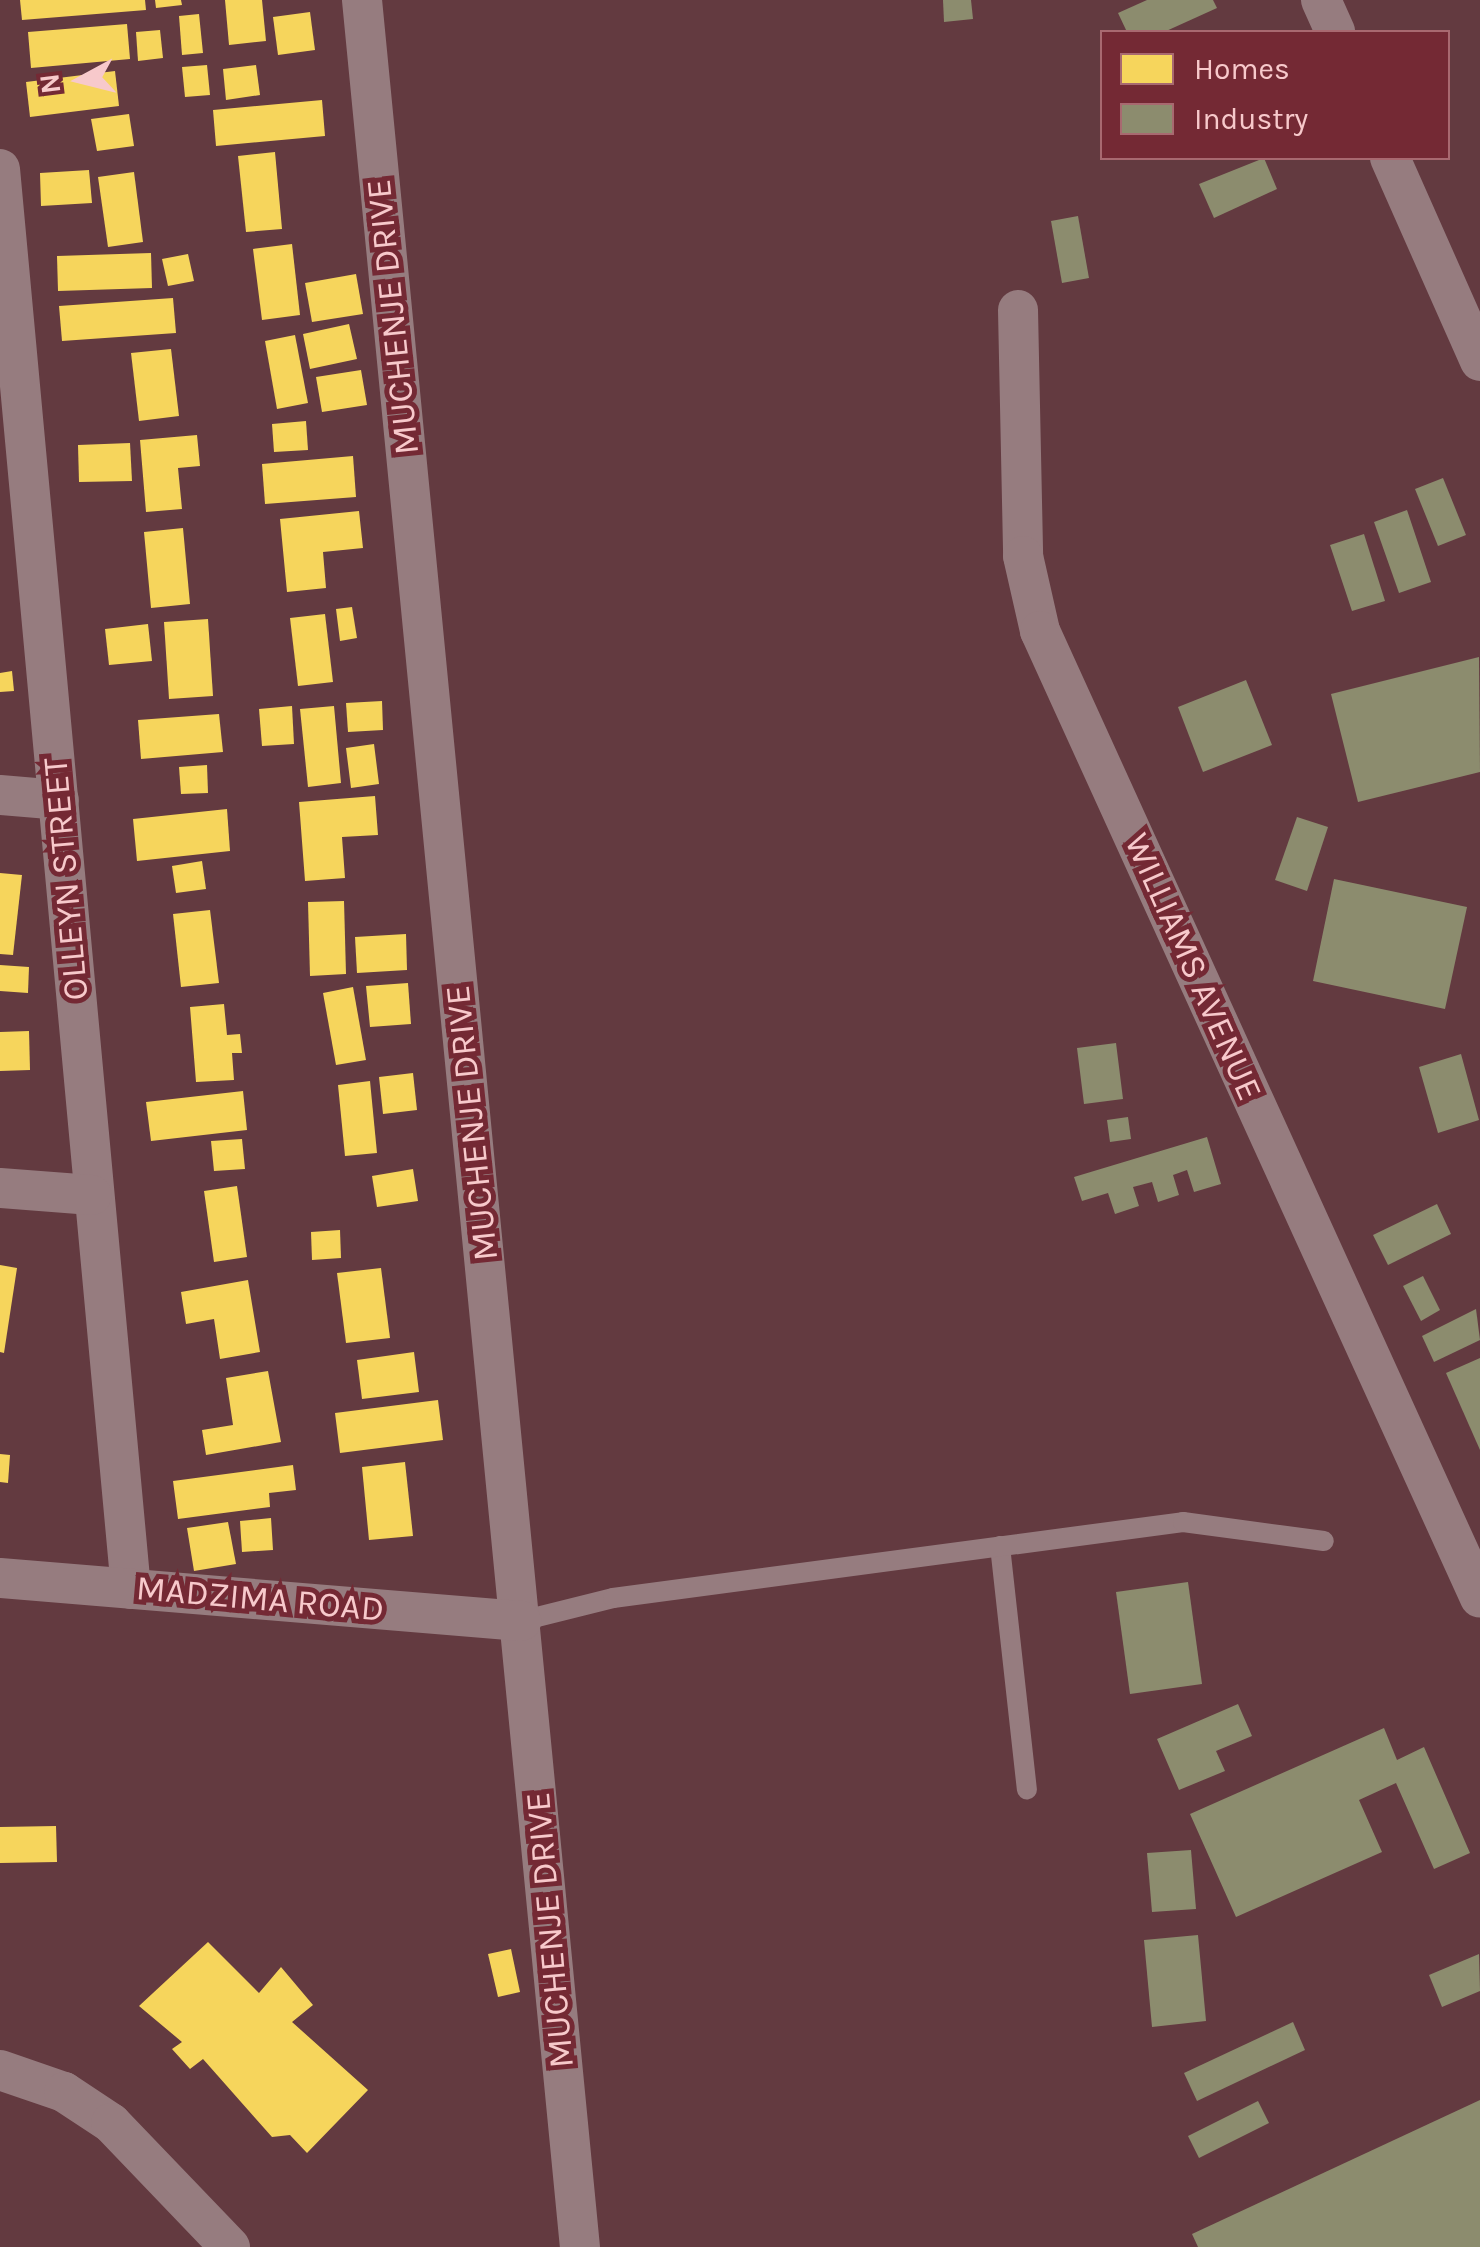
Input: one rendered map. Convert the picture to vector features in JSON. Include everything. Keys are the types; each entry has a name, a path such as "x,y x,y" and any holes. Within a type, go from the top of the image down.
{"street":[{"name":"MUCHENJE DRIVE","path":"362,0 580,2247"},
{"path":"1321,0 1335,30"},
{"path":"1391,160 1480,361"},
{"name":"OLLEYN STREET","path":"0,172 131,1588"},
{"name":"WILLIAMS AVENUE","path":"1018,310 1023,556 1040,631 1480,1598"},
{"path":"0,795 59,800"},
{"path":"0,1188 92,1195"},
{"name":"MADZIMA ROAD","path":"0,1578 520,1622"},
{"path":"0,2070 64,2092 111,2123 230,2247"}],"lane":[{"path":"520,1622 613,1598 1183,1522 1324,1541"},
{"path":"1000,1546 1027,1790"}],"building: Homes":[{"path":"20,0 145,0 146,10 22,20"},
{"path":"155,0 181,0 182,5 156,8"},
{"path":"225,0 262,0 266,41 229,45"},
{"path":"310,12 315,50 278,55 273,17"},
{"path":"199,14 203,53 182,55 179,16"},
{"path":"127,24 130,59 31,68 28,32"},
{"path":"160,30 163,58 138,61 136,32"},
{"path":"207,65 210,95 185,97 182,67"},
{"path":"256,65 260,95 226,100 223,69"},
{"path":"115,71 119,106 30,117 26,82"},
{"path":"322,100 325,136 216,146 213,110"},
{"path":"129,114 134,146 97,151 91,119"},
{"path":"275,152 282,229 246,232 238,156"},
{"path":"89,170 92,203 41,206 40,173"},
{"path":"134,172 143,242 108,247 98,177"},
{"path":"292,244 300,315 262,320 253,249"},
{"path":"151,253 152,288 58,291 57,256"},
{"path":"188,254 194,281 168,286 162,259"},
{"path":"356,274 363,314 312,322 305,283"},
{"path":"173,298 176,333 62,341 59,306"},
{"path":"349,324 357,359 310,369 303,334"},
{"path":"295,335 308,403 277,409 265,341"},
{"path":"171,349 179,416 139,421 131,353"},
{"path":"361,370 367,405 322,412 316,377"},
{"path":"306,421 308,450 274,452 272,424"},
{"path":"197,435 200,466 178,468 182,509 146,512 140,440"},
{"path":"130,443 132,481 79,482 78,445"},
{"path":"353,456 356,497 265,504 262,464"},
{"path":"359,511 363,548 323,552 326,588 287,592 280,519"},
{"path":"183,528 190,604 151,608 144,532"},
{"path":"352,607 357,638 340,641 336,609"},
{"path":"325,614 333,682 298,686 290,618"},
{"path":"208,619 213,696 169,699 164,622"},
{"path":"148,624 152,661 109,665 105,629"},
{"path":"12,671 14,691 0,692 0,673"},
{"path":"382,701 383,730 348,732 346,703"},
{"path":"292,706 294,744 262,746 259,709"},
{"path":"334,706 341,783 308,787 300,709"},
{"path":"219,714 223,752 141,759 138,720"},
{"path":"374,744 379,784 351,788 346,748"},
{"path":"207,765 208,793 181,794 179,767"},
{"path":"375,796 378,835 342,837 345,878 305,881 299,802"},
{"path":"227,809 230,851 137,861 133,819"},
{"path":"202,861 206,889 176,893 172,866"},
{"path":"0,873 22,875 13,955 0,954"},
{"path":"344,901 346,974 310,976 308,902"},
{"path":"210,910 219,983 181,987 173,914"},
{"path":"406,934 407,970 357,973 355,937"},
{"path":"0,965 29,967 28,993 0,991"},
{"path":"408,983 411,1024 370,1027 366,986"},
{"path":"353,987 366,1060 336,1065 323,993"},
{"path":"224,1004 227,1035 240,1034 242,1053 232,1053 234,1080 196,1082 190,1007"},
{"path":"29,1031 30,1070 0,1071 0,1032"},
{"path":"413,1073 417,1110 383,1114 379,1077"},
{"path":"370,1081 377,1153 345,1156 338,1085"},
{"path":"243,1091 247,1130 151,1141 146,1102"},
{"path":"242,1139 245,1169 214,1171 211,1141"},
{"path":"413,1169 418,1201 377,1207 372,1176"},
{"path":"237,1186 247,1257 214,1262 204,1191"},
{"path":"340,1230 341,1258 312,1260 311,1232"},
{"path":"0,1265 17,1268 4,1353 0,1352"},
{"path":"381,1268 390,1338 346,1343 337,1273"},
{"path":"248,1280 260,1352 220,1359 214,1319 186,1324 181,1292"},
{"path":"414,1352 419,1392 362,1399 357,1360"},
{"path":"268,1371 281,1442 206,1455 202,1430 233,1425 226,1378"},
{"path":"438,1400 443,1440 340,1453 335,1413"},
{"path":"0,1454 10,1455 8,1483 0,1482"},
{"path":"405,1462 413,1536 369,1540 362,1467"},
{"path":"293,1465 296,1490 269,1493 270,1507 178,1519 173,1481"},
{"path":"271,1518 273,1550 242,1552 240,1521"},
{"path":"228,1522 236,1564 194,1571 187,1528"},
{"path":"56,1826 57,1862 0,1863 0,1827"},
{"path":"208,1942 259,1993 281,1967 313,2005 292,2022 368,2090 307,2153 290,2135 272,2137 203,2059 190,2069 172,2049 182,2042 139,2006"},
{"path":"511,1949 520,1992 498,1997 488,1954"}],"building: Industry":[{"path":"943,0 971,0 973,19 944,22"},
{"path":"1147,0 1213,0 1217,8 1168,30 1126,30 1118,13"},
{"path":"1265,160 1277,189 1214,218 1199,184"},
{"path":"1078,216 1089,278 1062,283 1051,221"},
{"path":"1443,478 1466,535 1438,546 1415,489"},
{"path":"1407,510 1431,582 1399,593 1374,522"},
{"path":"1364,534 1385,601 1352,611 1330,545"},
{"path":"1479,657 1480,772 1358,802 1331,694"},
{"path":"1246,680 1272,745 1203,772 1178,707"},
{"path":"1297,817 1328,827 1307,891 1275,880"},
{"path":"1334,879 1467,907 1445,1009 1313,981"},
{"path":"1116,1043 1123,1099 1084,1104 1077,1048"},
{"path":"1461,1054 1479,1120 1438,1133 1419,1067"},
{"path":"1128,1117 1131,1139 1110,1142 1107,1120"},
{"path":"1207,1137 1221,1184 1194,1192 1187,1170 1173,1175 1179,1195 1158,1202 1152,1182 1133,1187 1139,1206 1115,1214 1108,1193 1082,1201 1074,1177"},
{"path":"1437,1204 1451,1234 1388,1265 1373,1235"},
{"path":"1423,1276 1440,1310 1421,1321 1403,1286"},
{"path":"1476,1309 1480,1340 1434,1362 1422,1336"},
{"path":"1480,1358 1480,1450 1446,1373"},
{"path":"1188,1582 1202,1684 1130,1694 1116,1592"},
{"path":"1238,1704 1252,1736 1216,1751 1225,1771 1179,1790 1157,1739"},
{"path":"1384,1728 1397,1760 1424,1747 1470,1853 1434,1869 1396,1783 1359,1800 1382,1852 1236,1917 1190,1814"},
{"path":"1191,1850 1196,1909 1152,1912 1147,1853"},
{"path":"1198,1935 1206,2021 1152,2027 1144,1940"},
{"path":"1479,1954 1480,1991 1442,2007 1429,1975"},
{"path":"1293,2022 1305,2050 1197,2101 1184,2073"},
{"path":"1480,2100 1480,2247 1198,2247 1192,2234"},
{"path":"1258,2101 1269,2123 1199,2158 1188,2136"}]}
